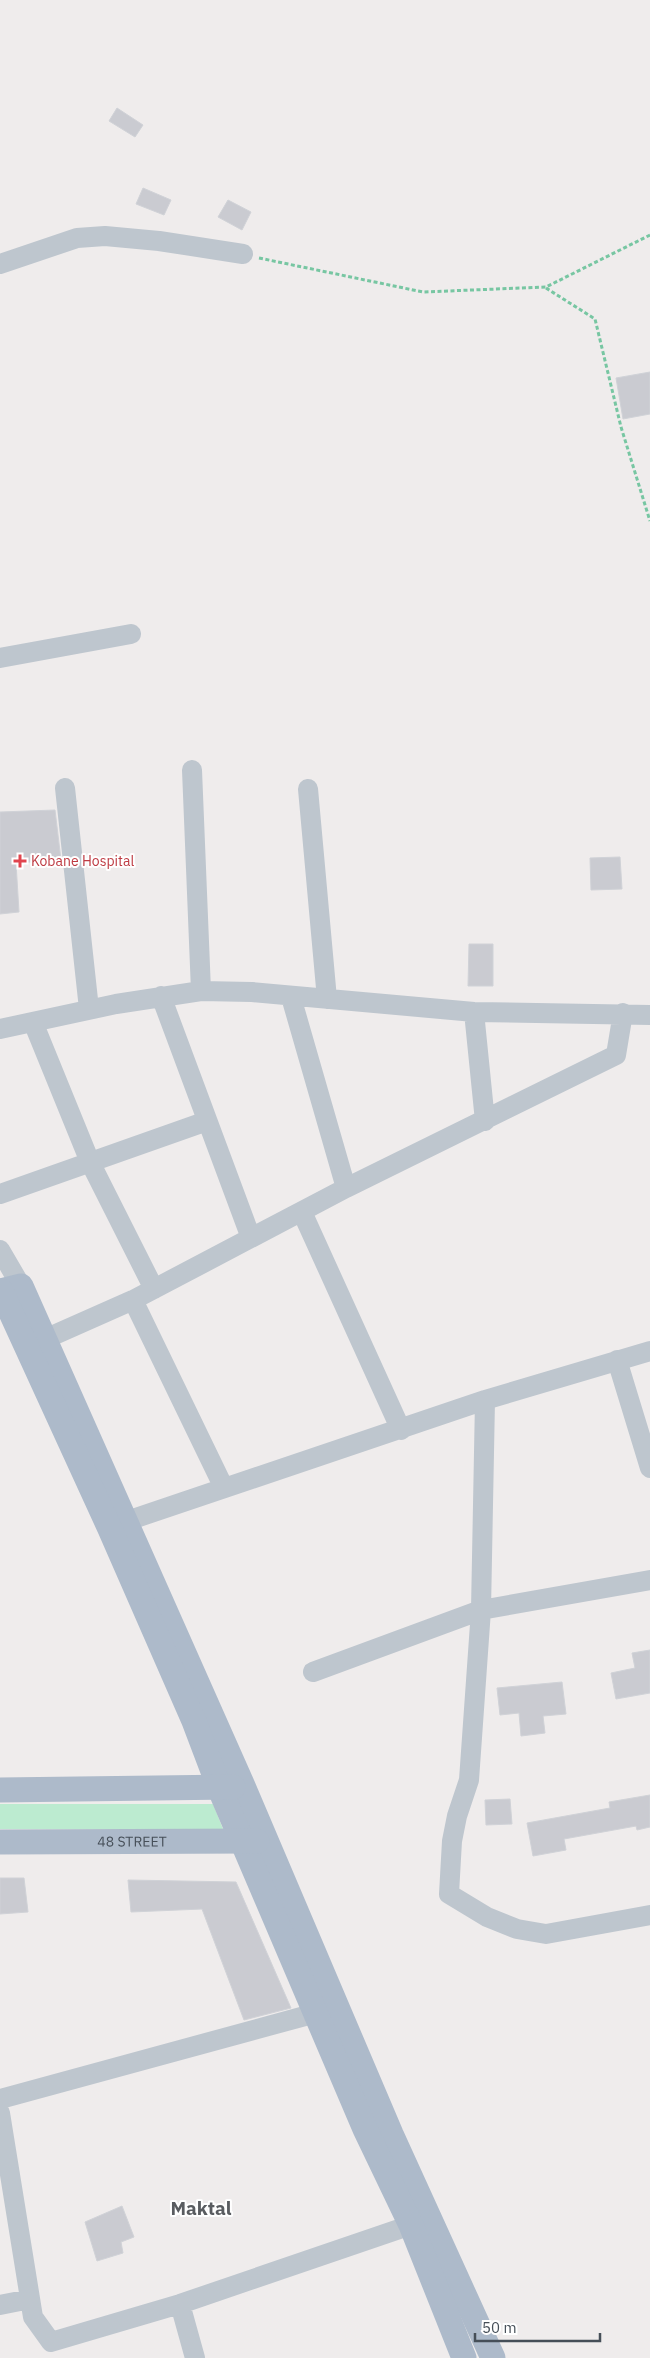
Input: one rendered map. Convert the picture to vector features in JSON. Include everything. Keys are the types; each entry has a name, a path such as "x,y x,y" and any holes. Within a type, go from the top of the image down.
{"main road":[{"path":"6,1289 45,1339 243,1786 254,1841 316,2013 365,2130 411,2225 464,2358"},
{"path":"6,1289 194,1720 219,1787 254,1841 493,2358"},
{"path":"0,1790 243,1786"},
{"name":"48 STREET","path":"0,1842 254,1841"}],"street":[{"path":"0,264 77,238 105,236 159,241 244,254"},
{"path":"0,658 131,634"},
{"path":"192,770 201,991"},
{"path":"65,788 89,1009"},
{"path":"308,789 327,1000"},
{"path":"0,1029 89,1009 201,991 252,992 474,1012 650,1015"},
{"path":"161,996 251,1238"},
{"path":"291,996 346,1188"},
{"path":"474,1012 486,1121"},
{"path":"45,1339 133,1300 346,1188 486,1121 616,1055 623,1014"},
{"path":"33,1022 90,1162 154,1289"},
{"path":"0,1194 207,1121"},
{"path":"302,1212 401,1430"},
{"path":"0,1250 6,1289"},
{"path":"133,1300 224,1488"},
{"path":"127,1521 401,1430 484,1400 650,1351"},
{"path":"617,1360 650,1468"},
{"path":"484,1400 481,1610 469,1780 457,1816 452,1841 449,1894 486,1917 518,1929 546,1934 650,1914"},
{"path":"313,1672 481,1610 650,1580"},
{"path":"0,2099 316,2013"},
{"path":"0,2113 33,2317 51,2342 180,2304 411,2225"},
{"path":"0,2306 30,2298"},
{"path":"180,2304 195,2358"}],"path":[{"path":"244,254 423,292 546,287 650,236"},
{"path":"546,287 595,319 621,427 650,521"}],"green space":[{"path":"0,1804 213,1804 223,1829 0,1829"}],"building":[{"path":"117,108 143,125 135,137 109,121"},
{"path":"143,188 171,200 164,215 136,204"},
{"path":"228,200 251,212 242,230 218,217"},
{"path":"650,372 650,414 623,419 616,378"},
{"name":"Kobane Hospital","path":"55,810 61,860 16,863 19,912 0,914 0,812"},
{"path":"620,857 622,889 591,890 590,858"},
{"path":"469,944 493,944 493,986 468,986"},
{"path":"650,1650 650,1693 616,1699 611,1673 635,1668 632,1653"},
{"path":"562,1682 566,1714 543,1716 545,1733 521,1736 519,1713 500,1715 497,1688"},
{"path":"650,1795 650,1827 637,1830 636,1826 564,1839 566,1850 533,1856 527,1823 610,1808 609,1802"},
{"path":"510,1799 512,1824 486,1825 485,1800"},
{"path":"0,1878 24,1878 28,1912 0,1914"},
{"path":"128,1880 236,1882 291,2008 244,2020 202,1909 131,1912"},
{"path":"122,2206 134,2237 121,2242 123,2253 97,2261 85,2222"}],"place":[{"name":"Kobane Hospital","path":"20,861"}],"district":[{"name":"Maktal","path":"201,2208"}]}
